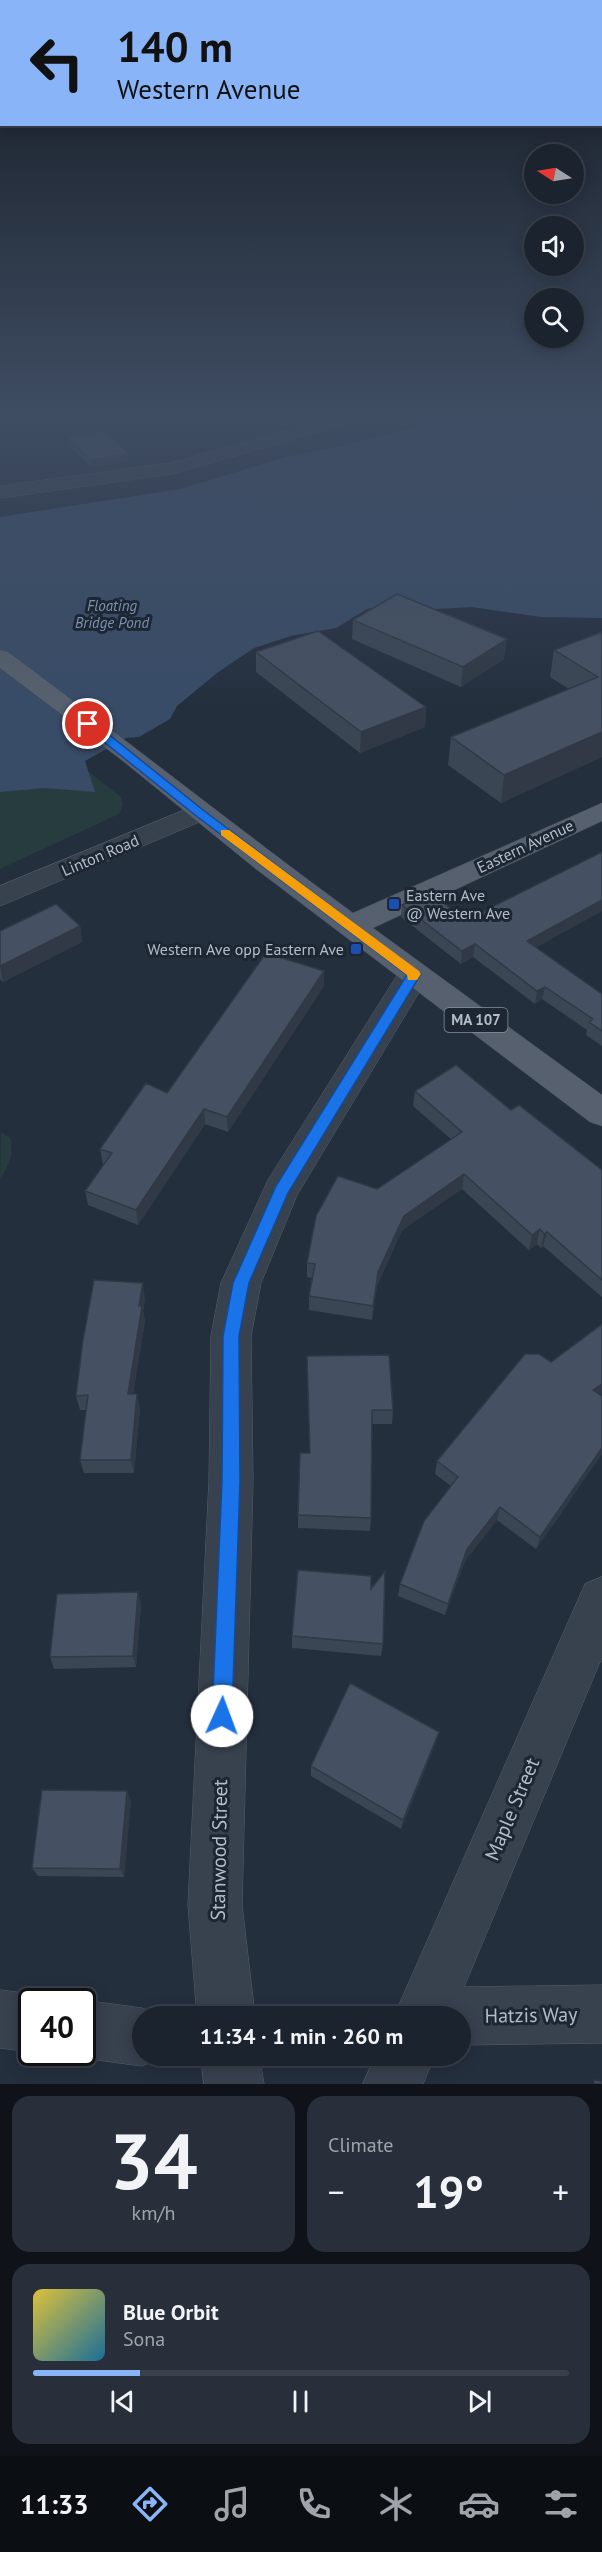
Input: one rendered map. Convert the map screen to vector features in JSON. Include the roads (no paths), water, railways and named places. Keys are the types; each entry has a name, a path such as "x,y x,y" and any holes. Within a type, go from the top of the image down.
{"main road":[{"name":"MA 107","path":"0,657 123,750 199,812 602,1113"},
{"name":"Eastern Avenue","path":"351,926 602,811"}],"street":[{"name":"Linton Road","path":"0,897 199,812"},
{"name":"Stanwood Street","path":"225,2006 215,1905 231,1481 231,1336 241,1283 281,1191 414,974"},
{"name":"Maple Street","path":"427,2006 602,1601"},
{"name":"Hatzis Way","path":"471,2016 602,2014"},
{"path":"0,2019 18,2021"},
{"path":"96,2031 132,2036"},
{"path":"232,2066 234,2084"},
{"path":"393,2084 401,2066"}],"water":[{"name":"Floating Bridge Pond","path":"43,510 602,510 602,618 541,617 472,607 420,610 385,605 367,609 336,628 291,636 254,648 217,673 177,706 170,719 139,737 126,738 85,761 95,792 45,788 0,792 0,517"}],"place":[{"name":"Eastern Ave @ Western Ave","path":"394,904"},
{"name":"Western Ave opp Eastern Ave","path":"356,949"}]}
